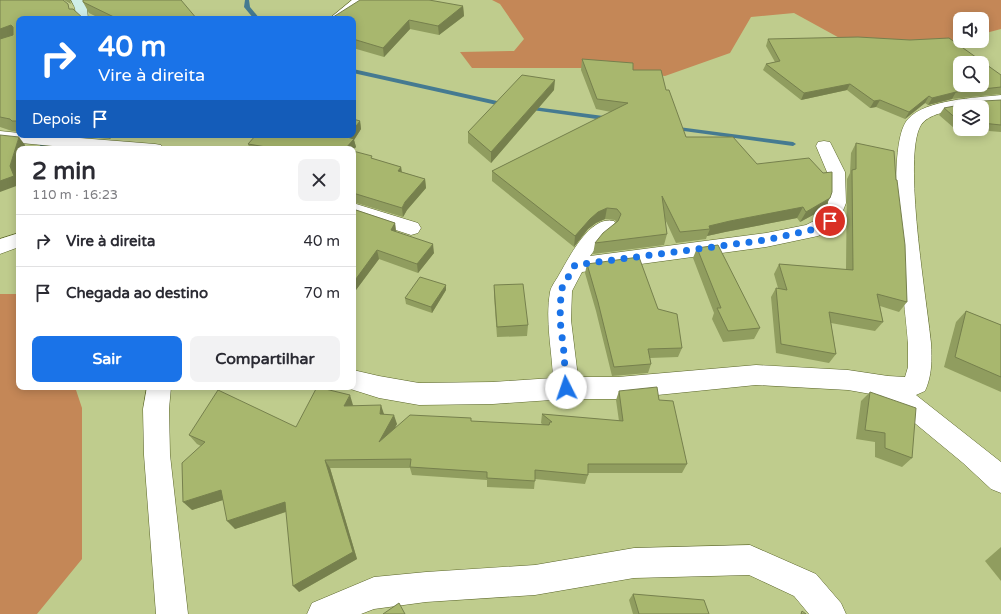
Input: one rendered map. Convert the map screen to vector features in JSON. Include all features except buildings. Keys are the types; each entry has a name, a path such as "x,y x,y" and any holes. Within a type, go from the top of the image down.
{"street":[{"path":"77,0 81,8 82,16"},
{"path":"339,16 360,0"},
{"path":"356,381 379,387 419,394 493,393 566,388 618,388 756,374 848,380 888,387 906,388 916,384 920,367 918,309 905,187 908,132 915,122 927,113 965,103 1001,100"},
{"path":"0,136 16,138"},
{"path":"21,138 112,146"},
{"path":"575,265 766,240 811,230 830,221 836,203 836,172 824,146"},
{"path":"356,210 411,228"},
{"path":"566,388 560,320 561,290 593,238 607,226"},
{"path":"0,247 16,241"},
{"path":"888,387 972,454 1001,480"},
{"path":"159,390 156,410 157,455 172,614"},
{"path":"323,614 374,593 426,587 535,580 634,563 750,560 805,585 830,614"}],"shaded area":[{"path":"492,0 1001,0 1001,29 989,32 989,12 953,12 953,41 930,46 845,41 794,13 751,17 730,53 665,76 582,68 472,68 460,52 514,51 524,39 500,4"},
{"path":"0,294 16,294 16,390 76,390 82,408 82,559 37,614 0,614"}],"waterway":[{"path":"247,0 247,7 254,16"},
{"path":"356,72 506,105"},
{"path":"527,108 611,119"},
{"path":"671,128 793,144"},
{"path":"33,141 41,142 44,146"}],"route":[{"path":"566,388 560,320 561,290 575,265 766,240 811,230 830,221"}]}
